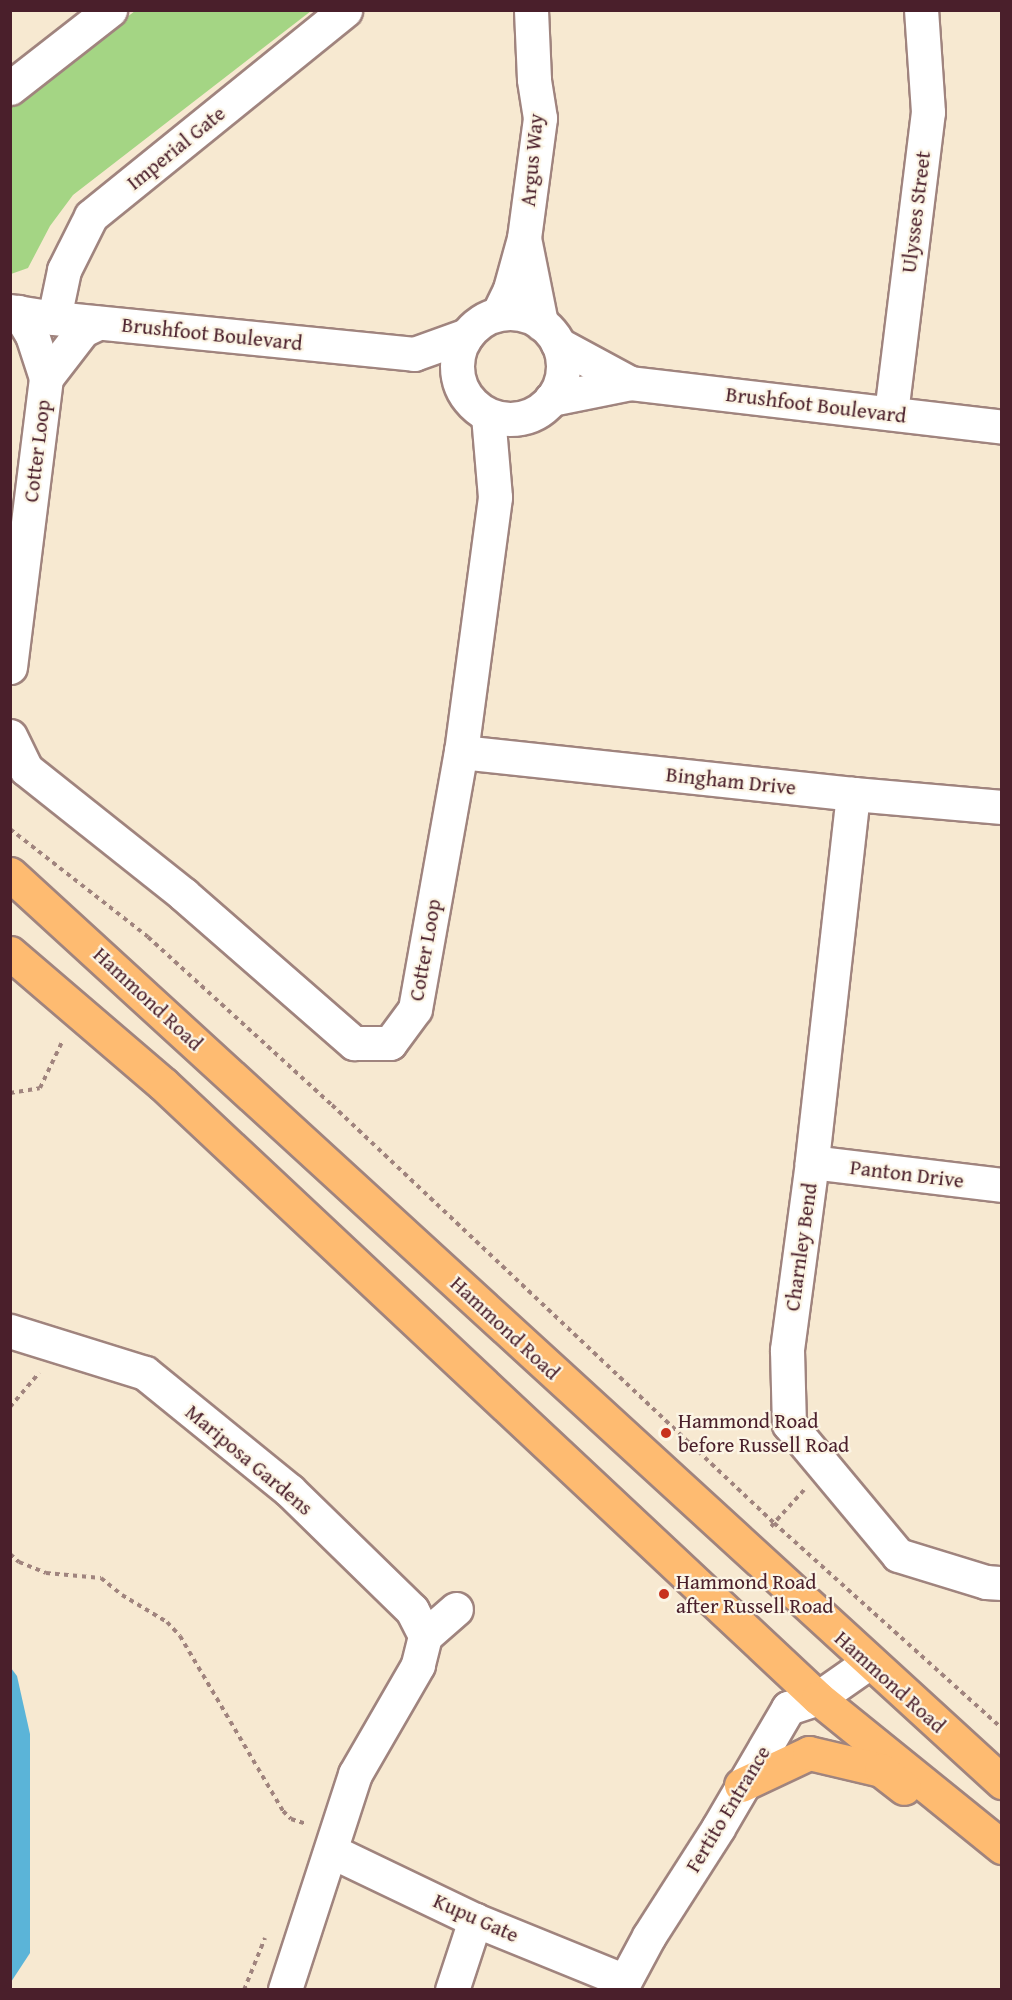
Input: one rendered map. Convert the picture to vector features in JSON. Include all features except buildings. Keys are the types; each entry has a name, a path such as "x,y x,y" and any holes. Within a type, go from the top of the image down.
{"main road":[{"name":"Hammond Road","path":"10,873 868,1663 1002,1782"},
{"path":"10,952 163,1084 818,1698 1002,1847"},
{"path":"741,1785 809,1753 881,1770 935,1813 963,1815"}],"street":[{"path":"10,88 110,10"},
{"name":"Imperial Gate","path":"54,318 64,270 91,216 345,10"},
{"name":"Argus Way","path":"498,314 510,289 524,238 540,118 534,79 531,10"},
{"name":"Ulysses Street","path":"891,413 928,112 921,10"},
{"name":"Argus Way","path":"524,238 550,334"},
{"name":"Brushfoot Boulevard","path":"14,312 414,354 467,335"},
{"name":"Cotter Loop","path":"10,667 46,378 37,345 14,312"},
{"path":"414,354 463,391 474,405 488,415 501,419 538,408 562,373 550,334 513,313 498,314 481,322 467,335 457,362 458,377 463,391"},
{"name":"Cotter Loop","path":"46,378 83,330 98,322"},
{"name":"Brushfoot Boulevard","path":"550,334 630,383"},
{"name":"Brushfoot Boulevard","path":"538,408 630,383 1002,427"},
{"name":"Cotter Loop","path":"495,497 538,408"},
{"name":"Cotter Loop","path":"10,736 26,769 183,894 354,1043 390,1043 416,1010 461,752 495,497 488,415"},
{"name":"Bingham Drive","path":"461,752 853,794 1002,807"},
{"name":"Charnley Bend","path":"853,794 812,1162 787,1350 789,1424 898,1555 986,1582 1002,1583"},
{"name":"Panton Drive","path":"812,1162 1002,1185"},
{"name":"Mariposa Gardens","path":"23,1335 145,1373 289,1490 412,1610 424,1636"},
{"path":"285,1989 355,1774 418,1665 424,1636 456,1609"},
{"name":"Fertito Entrance","path":"622,1985 788,1708 818,1698 868,1663"},
{"name":"Kupu Gate","path":"331,1851 475,1920 622,1985"},
{"path":"452,1989 475,1920"}],"path":[{"path":"10,1093 40,1088 64,1036"},
{"path":"10,1407 40,1372"},
{"path":"824,1467 774,1523 1002,1728"},
{"path":"10,1554 19,1562 46,1573 101,1578 122,1596 167,1622 180,1636 283,1811 291,1819 311,1826"}],"green space":[{"path":"135,11 311,11 73,195 50,226 28,268 11,274 11,105"}],"water":[{"path":"11,1668 17,1676 30,1734 30,1953 11,1982"}],"place":[{"name":"Hammond Road before Russell Road","path":"666,1433"},
{"name":"Hammond Road after Russell Road","path":"664,1594"}]}
